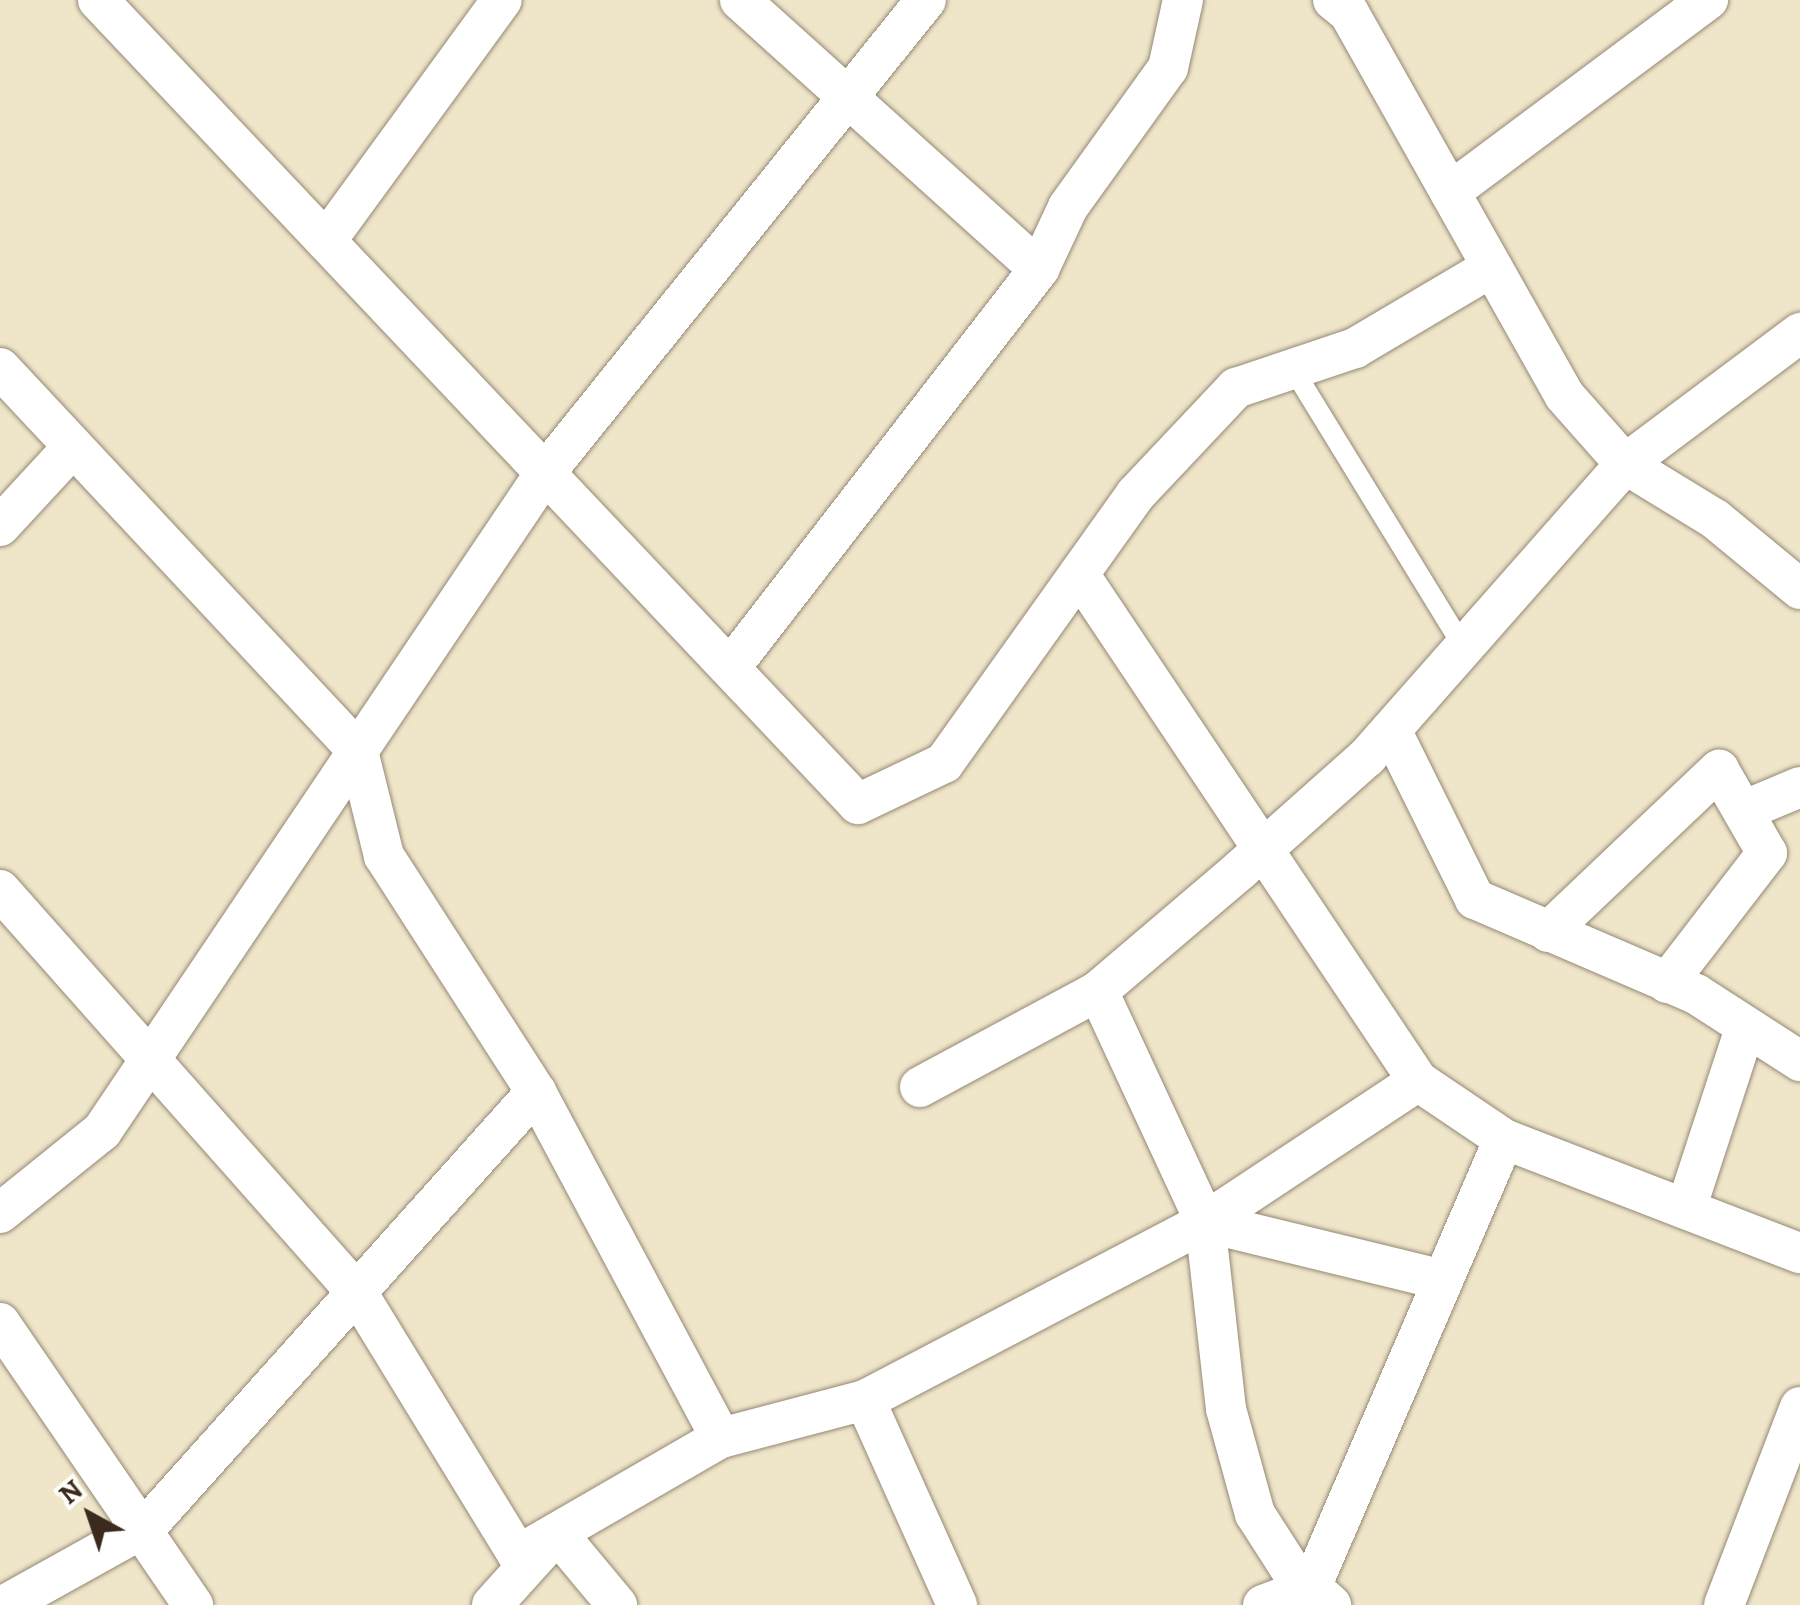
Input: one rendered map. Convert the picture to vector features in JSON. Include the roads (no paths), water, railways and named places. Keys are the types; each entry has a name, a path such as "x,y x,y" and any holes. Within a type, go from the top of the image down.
{"street":[{"path":"740,0 1039,269"},
{"path":"0,1213 102,1131 545,473 926,0"},
{"path":"730,668 1039,269 1068,207 1168,68 1183,0"},
{"path":"1332,0 1349,13 1564,395 1625,464 1715,519 1800,589"},
{"path":"1450,192 1708,0"},
{"path":"101,1 858,804 944,763 1136,494 1236,388 1354,348 1492,267"},
{"path":"326,241 494,3"},
{"path":"920,1087 1098,991 1262,851 1391,730 1625,464 1800,333"},
{"path":"0,368 358,751 384,856 536,1092 721,1438"},
{"path":"0,526 73,447"},
{"path":"1079,574 1418,1081 1504,1139 1800,1253"},
{"path":"1391,730 1475,898 1666,983 1800,1061"},
{"path":"1548,932 1719,770 1767,853 1666,983"},
{"path":"1743,811 1800,787"},
{"path":"0,890 154,1054 358,1294 518,1555 721,1438 865,1400 1205,1222 1418,1081"},
{"path":"1098,991 1205,1222 1226,1409 1255,1514 1321,1596"},
{"path":"1686,1209 1746,1028"},
{"path":"5,1605 147,1526 536,1092"},
{"path":"1321,1596 1443,1280 1504,1139"},
{"path":"1205,1222 1443,1280"},
{"path":"0,1323 147,1526 192,1605"},
{"path":"865,1400 957,1605"},
{"path":"1724,1605 1800,1407"},
{"path":"492,1605 557,1532"},
{"path":"557,1532 617,1605"},
{"path":"1263,1605 1321,1596"}],"lane":[{"path":"1293,369 1464,648"}]}
